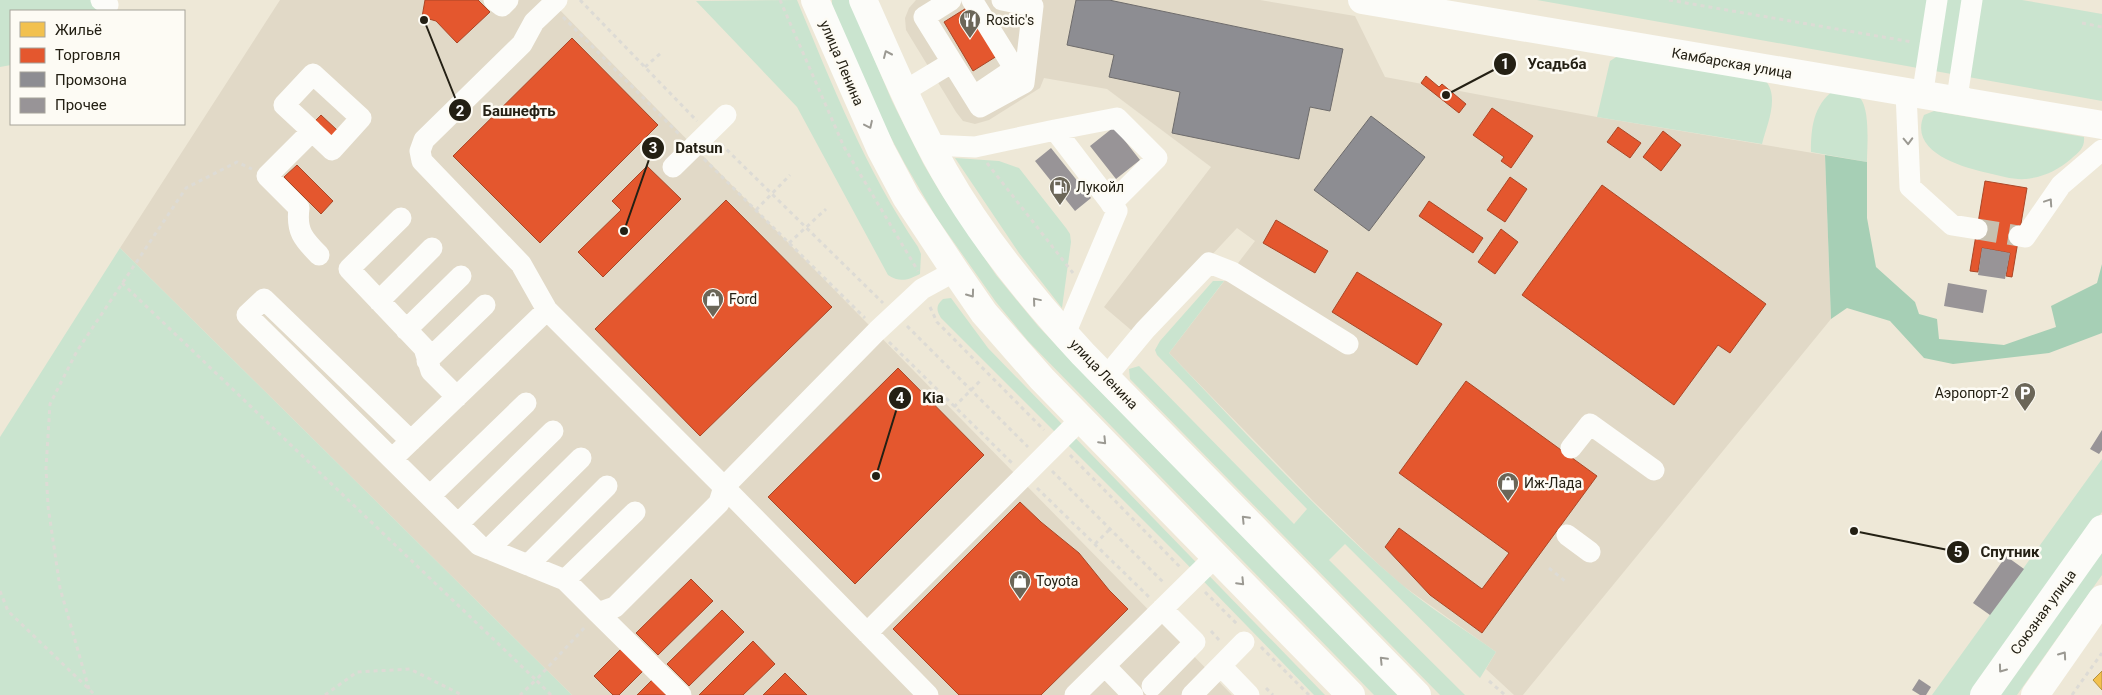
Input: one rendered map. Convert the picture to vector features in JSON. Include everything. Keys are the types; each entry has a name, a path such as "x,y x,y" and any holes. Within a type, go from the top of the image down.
{"main road":[{"name":"улица Ленина","path":"815,0 881,150 906,197 984,313 1081,418 1351,695"},
{"name":"улица Ленина","path":"863,0 930,145 962,200 1025,288 1106,377 1417,695"},
{"name":"Камбарская улица","path":"1362,0 1412,4 2102,125"},
{"name":"Союзная улица","path":"1984,695 2102,529"},
{"path":"2035,695 2102,599"}],"lane":[{"path":"494,0 502,6 508,0"},
{"path":"951,0 924,16 980,107 1024,83 1033,3 1002,0"},
{"path":"972,0 1011,63 1010,72 974,97"},
{"path":"1937,0 1924,84 1911,93 1910,187 1952,225 1977,229"},
{"path":"1970,103 1958,91 1972,0"},
{"path":"555,3 534,22 522,44 424,140 420,151 422,161 521,264 547,310 928,695"},
{"path":"904,92 951,62"},
{"path":"673,167 726,114"},
{"path":"930,145 975,147 1117,118 1156,158 1111,204"},
{"path":"1055,130 1117,211 1065,334"},
{"path":"312,131 267,176 299,208 297,222 303,238 319,255"},
{"path":"2019,236 2025,238 2061,185 2102,150"},
{"path":"401,218 348,269 424,348 431,371 457,396"},
{"path":"379,301 432,248"},
{"path":"1106,377 1145,330 1209,263 1232,272 1348,344"},
{"path":"598,613 615,607 719,503 724,487 894,314 922,289 954,271"},
{"path":"406,330 461,276"},
{"path":"411,441 264,299 247,315 479,545 565,580 680,695"},
{"path":"427,361 485,305"},
{"path":"392,459 547,310"},
{"path":"430,496 526,402"},
{"path":"867,633 1081,418"},
{"path":"1571,448 1590,424 1654,470"},
{"path":"458,524 553,431"},
{"path":"489,549 581,458"},
{"path":"528,565 607,486"},
{"path":"565,580 635,512"},
{"path":"1567,535 1590,552"},
{"path":"1075,695 1216,556"},
{"path":"1152,686 1195,642 1169,602"},
{"path":"1192,695 1238,646 1254,688"},
{"path":"1105,666 1133,695"}],"path":[{"path":"580,0 708,132 1110,529 1169,602"},
{"path":"780,0 844,146 863,182 920,274 922,289 937,322 1192,579 1238,646"},
{"path":"1669,0 1930,45"},
{"path":"555,3 692,147 954,407 1095,544 1169,602"},
{"path":"2082,23 2102,27"},
{"path":"645,67 662,52"},
{"path":"975,147 1084,287"},
{"path":"89,689 60,588 48,506 46,468 50,404 77,351 186,188 237,162 267,176"},
{"path":"756,210 790,175"},
{"path":"789,243 826,209"},
{"path":"122,283 550,695"},
{"path":"954,407 982,379"},
{"path":"1095,544 1110,529"},
{"path":"1549,568 1566,582"},
{"path":"0,591 8,611 95,695"},
{"path":"520,695 598,613"},
{"path":"1208,628 1238,646 1309,695"},
{"path":"2072,695 2102,653"},
{"path":"325,695 357,672 410,669 462,695"},
{"path":"1490,681 1505,695"},
{"path":"1254,688 1273,695"}],"shaded area":[{"path":"280,0 550,0 1232,695 572,695 120,248"},
{"path":"916,0 1260,0 1355,16 1385,77 1597,117 1825,155 1831,319 1523,695 1514,695 1486,669 1496,652 1403,586 1378,564 1313,501 1169,353 1255,241 1237,228 1137,335 1104,307 1211,167 1107,89 1044,78 1040,88 989,120 975,124 963,121 906,30 905,18 909,8"}],"green space":[{"path":"0,0 112,0 105,10 10,10 10,65 0,67"},
{"path":"797,0 837,95 866,157 921,254 920,274 912,278 900,280 888,275 797,107 696,1"},
{"path":"832,0 849,0 892,101 924,165 996,275 1038,326 1093,384 1399,695 1374,695 1028,341 996,302 936,217 905,164 882,121 832,5"},
{"path":"1537,0 2022,0 2102,14 2102,101"},
{"path":"1621,54 1765,80 1772,94 1772,102 1762,144 1597,117 1610,61"},
{"path":"1834,90 1856,95 1862,101 1867,117 1867,162 1811,152 1813,126 1817,110"},
{"path":"1934,111 2084,137 2084,144 2079,152 2066,163 2045,175 2026,179 2002,176 1952,162 1930,148 1924,139 1921,128 1924,115"},
{"path":"1825,155 1867,162 1867,218 1876,267 1915,302 1919,314 1937,319 1939,339 2004,345 2056,327 2051,306 2097,283 2102,264 2102,333 2049,353 1953,364 1924,358 1890,321 1847,308 1831,319"},
{"path":"955,158 999,161 1019,168 1066,228 1070,234 1071,242 1062,308 1019,253"},
{"path":"120,248 572,695 0,695 0,437"},
{"path":"1213,281 1224,281 1169,353 1282,471 1370,556 1423,602 1496,652 1480,678 1345,544 1329,560 1465,695 1440,695 1130,379 1129,369 1139,366 1294,524 1307,509 1157,355 1155,350 1160,341"},
{"path":"951,298 988,348 1325,695 1314,695 1179,556 941,318 938,312 939,303 943,299"},
{"path":"2102,459 2102,512 1973,695 1932,695"},
{"path":"2102,546 2102,575 2017,695 1996,695"}],"building: Жильё":[{"path":"2102,671 2102,690 2093,680"}],"building: Торговля":[{"path":"425,0 478,0 490,12 457,43 436,21 422,17"},
{"name":"Rostic's","path":"968,7 997,56 973,71 944,22"},
{"path":"572,38 658,125 540,243 453,156"},
{"path":"1426,76 1439,87 1442,84 1466,104 1459,113 1421,83"},
{"path":"1492,108 1533,136 1511,168 1501,161 1504,157 1473,135"},
{"path":"321,115 337,130 330,137 314,122"},
{"path":"1618,127 1641,143 1630,158 1607,142"},
{"path":"1663,131 1681,145 1661,171 1643,157"},
{"path":"297,165 333,201 321,214 284,177"},
{"path":"647,166 681,199 603,277 578,252 621,210 612,201"},
{"path":"1510,177 1527,189 1505,222 1487,210"},
{"path":"1985,181 2027,188 2012,277 2006,276 2010,253 1982,248 1978,272 1970,271"},
{"path":"1602,185 1766,304 1730,353 1718,345 1674,405 1522,295"},
{"name":"Ford","path":"726,200 832,307 700,436 595,329"},
{"path":"1429,201 1483,238 1473,253 1419,216"},
{"path":"1276,220 1328,251 1315,273 1263,243"},
{"path":"1501,229 1518,242 1495,274 1478,262"},
{"path":"1357,272 1442,324 1417,365 1332,312"},
{"path":"898,368 984,455 855,584 768,497"},
{"name":"Иж-Лада","path":"1466,381 1597,476 1482,633 1430,595 1385,547 1399,528 1482,589 1509,553 1399,473"},
{"name":"Toyota","path":"1020,502 1079,553 1109,590 1128,609 1041,695 959,695 893,629"},
{"path":"691,579 713,601 658,655 636,633"},
{"path":"722,610 744,632 689,686 667,664"},
{"path":"753,641 775,664 743,695 699,695"},
{"path":"622,648 644,670 619,695 613,695 594,676"},
{"path":"785,673 807,695 763,695"},
{"path":"654,678 671,695 637,695"}],"building: Промзона":[{"path":"1076,0 1109,0 1343,49 1330,111 1310,107 1299,159 1172,133 1180,92 1109,77 1114,55 1067,45"},
{"path":"1371,116 1425,157 1369,231 1314,190"}],"building: Прочее":[{"path":"1114,127 1140,160 1116,179 1090,146"},
{"path":"1051,148 1091,198 1075,211 1035,161"},
{"path":"1982,248 2010,253 2005,279 1978,275"},
{"path":"1948,283 1987,290 1983,313 1944,306"},
{"path":"2102,430 2102,450 2099,454 2090,449"},
{"path":"2006,556 2024,569 1990,615 1973,603"},
{"path":"1919,679 1931,687 1926,695 1920,695 1912,690"}],"tunnel":[{"path":"1977,229 2019,236"}],"place":[{"name":"Башнефть","path":"424,20"},
{"name":"Rostic's","path":"970,39"},
{"name":"Усадьба","path":"1446,95"},
{"name":"Лукойл","path":"1060,206"},
{"name":"Datsun","path":"624,231"},
{"name":"Ford","path":"713,318"},
{"name":"Аэропорт-2","path":"2025,412"},
{"name":"Kia","path":"876,476"},
{"name":"Иж-Лада","path":"1508,502"},
{"name":"Спутник","path":"1854,531"},
{"name":"Toyota","path":"1020,600"}]}
